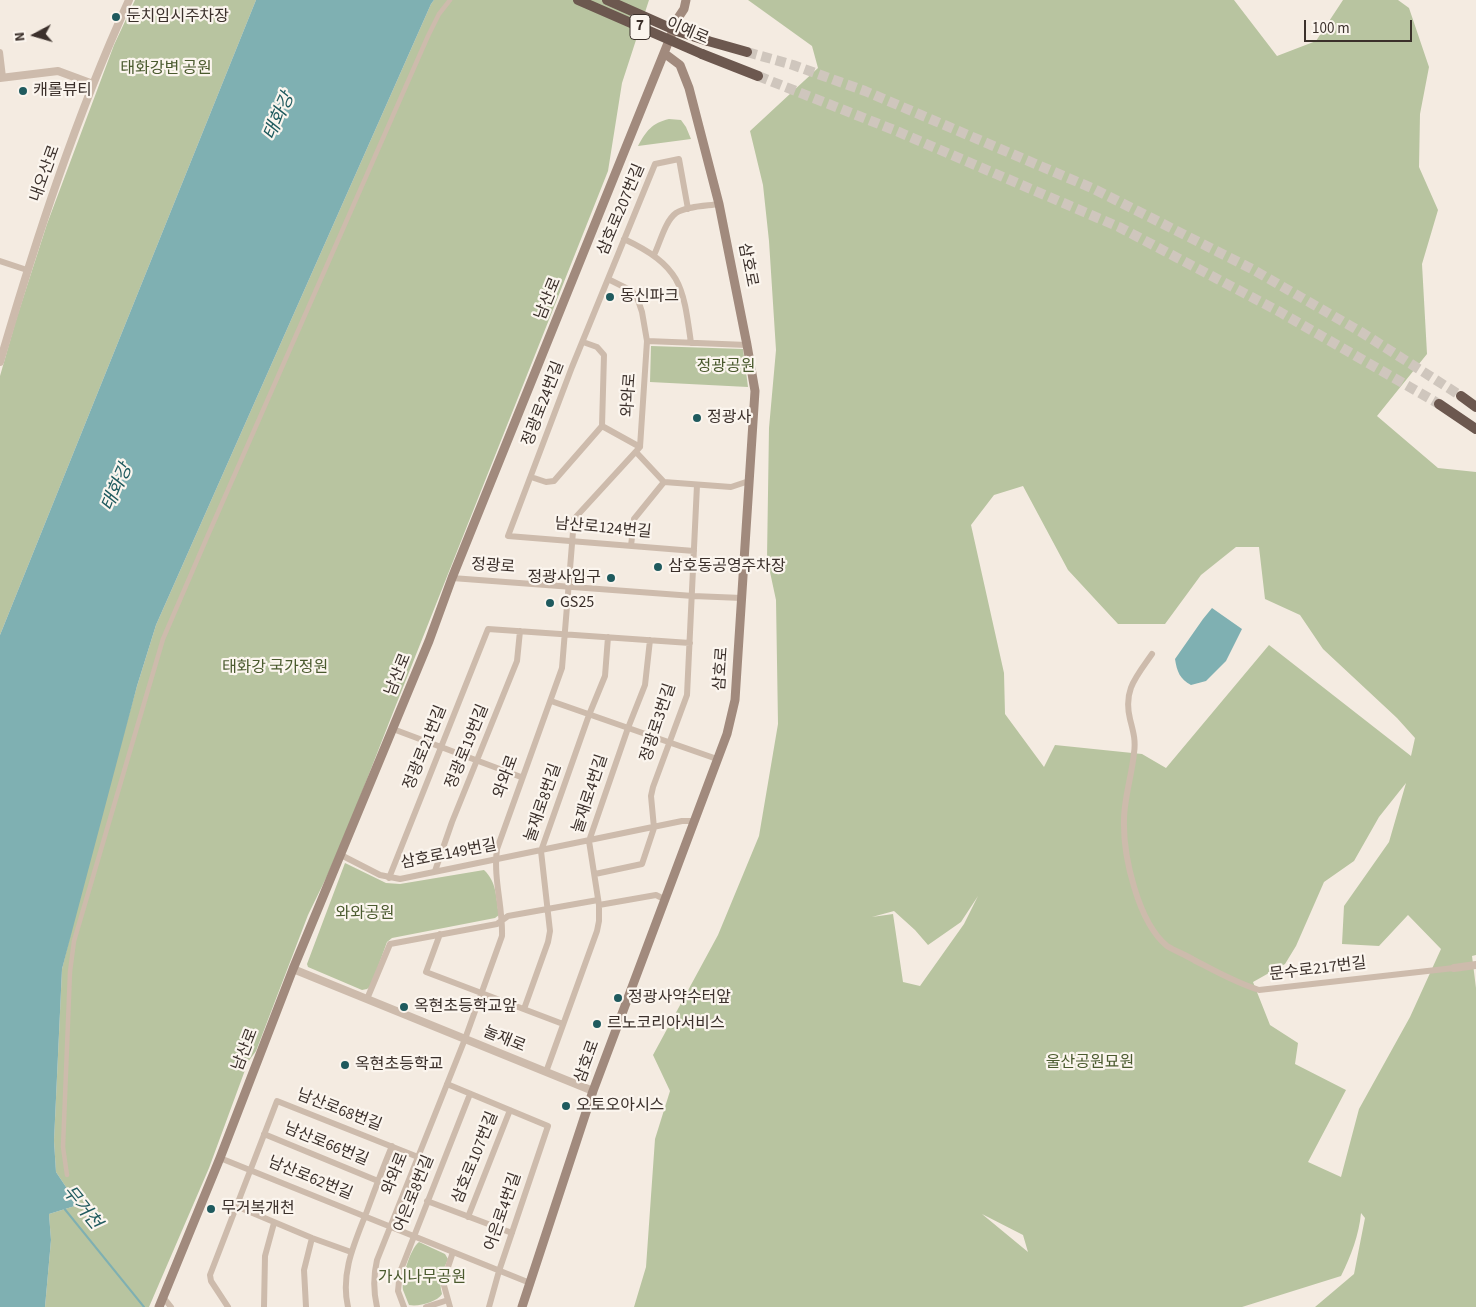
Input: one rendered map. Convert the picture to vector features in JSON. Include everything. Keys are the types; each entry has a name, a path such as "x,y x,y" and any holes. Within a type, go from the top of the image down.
{"highway":[{"name":"이예로","path":"578,0 702,54 758,76"},
{"name":"이예로","path":"607,0 677,31 747,52"},
{"path":"1461,396 1476,407"},
{"path":"1439,404 1476,429"}],"main road":[{"path":"678,18 677,10 680,0"},
{"path":"664,53 686,0"},
{"name":"삼호로","path":"522,1307 593,1091 727,734 735,700 755,391 719,204 689,88 680,65 664,53"},
{"name":"남산로","path":"159,1307 220,1158 293,969 429,641 452,578 664,53"}],"street":[{"name":"내오산로","path":"0,362 28,270 94,84 129,0"},
{"path":"67,1175 63,1147 70,972 74,941 163,639 428,36 439,14 450,0"},
{"path":"0,52 2,78 58,71 94,84"},
{"name":"삼호로207번길","path":"608,279 655,164 679,159 688,209"},
{"path":"654,255 672,216 688,209 719,204"},
{"path":"624,239 654,255 670,269 680,284 691,344"},
{"path":"0,261 28,270"},
{"name":"와와로","path":"377,1307 373,1292 376,1260 465,1039 501,940 502,921 495,860 521,777 562,668 567,586 574,520 638,449 647,341 642,312 632,290 608,279"},
{"name":"정광로24번길","path":"508,536 608,279"},
{"path":"647,341 747,346"},
{"path":"531,477 546,482 554,481 602,426 604,355 597,347 583,342"},
{"path":"602,426 638,449 664,482 731,487 749,481"},
{"path":"631,546 634,519 664,482"},
{"name":"정광로3번길","path":"654,828 651,796 668,742 687,695 697,485"},
{"name":"남산로124번길","path":"508,536 694,551"},
{"name":"정광로","path":"452,578 742,598"},
{"name":"정광로21번길","path":"389,878 488,629 520,631"},
{"path":"520,631 690,642"},
{"name":"정광로19번길","path":"436,871 452,822 516,661 520,631"},
{"name":"눌재로8번길","path":"524,1009 548,942 550,931 540,851 605,676 608,637"},
{"name":"눌재로4번길","path":"546,1072 597,931 599,902 589,842 628,728 645,685 650,640"},
{"name":"문수로217번길","path":"1152,654 1132,682 1128,697 1130,718 1135,735 1124,818 1124,845 1141,904 1152,930 1168,946 1240,984 1259,990 1476,965"},
{"path":"551,701 717,760"},
{"path":"393,729 521,777"},
{"name":"삼호로149번길","path":"341,855 389,878 400,879 589,842 682,821 693,822"},
{"path":"594,874 642,864 654,828"},
{"path":"367,999 390,944 497,924 508,916 548,909 656,896 664,899"},
{"path":"440,934 426,972 563,1024"},
{"name":"눌재로","path":"293,969 593,1091"},
{"path":"447,1084 510,1110"},
{"name":"어은로8번길","path":"404,1307 398,1291 400,1272 470,1094"},
{"name":"남산로68번길","path":"264,1134 277,1101 418,1156"},
{"name":"어은로4번길","path":"489,1307 499,1271 548,1126 510,1110"},
{"name":"삼호로107번길","path":"468,1217 510,1110"},
{"path":"224,1306 211,1281 210,1275 264,1134"},
{"name":"남산로66번길","path":"264,1134 378,1180"},
{"path":"348,1307 346,1286 351,1252 392,1146"},
{"name":"남산로62번길","path":"220,1158 530,1283"},
{"name":"삼호로107번길","path":"427,1201 512,1233"},
{"path":"236,1206 351,1252"},
{"path":"264,1307 265,1256 274,1222"},
{"path":"306,1307 304,1270 312,1238"},
{"path":"426,1307 449,1304 443,1282 453,1252"},
{"path":"163,1297 171,1307"}],"green space":[{"name":"태화강변 공원","path":"135,0 256,0 0,635 0,376 47,224 114,45"},
{"name":"태화강 국가정원","path":"434,0 649,0 622,83 608,171 353,815 308,915 256,1051 248,1062 209,1168 149,1307 45,1307 51,1240 49,1214 78,1205 56,1172 54,1141 62,969 94,839 137,686 156,625"},
{"name":"울산공원묘원","path":"748,0 1234,0 1277,56 1316,41 1343,0 1398,0 1409,8 1429,67 1420,114 1419,167 1438,210 1422,264 1427,354 1377,416 1438,468 1476,472 1476,955 1472,956 1476,988 1476,1307 1315,1307 1354,1274 1365,1218 1361,1213 1354,1245 1341,1276 1242,1307 634,1307 646,1267 655,1139 670,1091 653,1055 718,935 759,836 778,724 776,600 767,558 769,428 776,350 769,241 763,185 750,131 818,68 812,46","holes":["1023,486 1068,570 1118,624 1165,624 1201,575 1236,547 1259,547 1265,599 1300,615 1323,649 1397,718 1415,738 1411,756 1269,645 1166,768 1142,754 1055,745 1044,767 1005,714 1004,673 971,525 994,495","1406,783 1389,842 1344,906 1342,944 1379,946 1408,915 1441,949 1410,1017 1359,1109 1341,1177 1308,1162 1346,1090 1295,1064 1298,1043 1270,1025 1253,982 1285,964 1296,946 1324,882 1354,861 1379,817","978,896 964,924 920,986 903,982 893,914 872,917 894,911 928,945 961,922","982,1214 1023,1235 1028,1252"]},
{"path":"669,119 681,120 691,139 638,146 650,128"},
{"name":"정광공원","path":"651,346 743,349 748,387 650,382"},
{"name":"와와공원","path":"345,863 386,883 400,884 484,870 494,885 499,915 495,918 392,938 387,942 371,986 362,990 308,967 307,964"},
{"name":"가시나무공원","path":"419,1242 445,1254 448,1259 441,1280 442,1294 440,1297 427,1303 409,1305 403,1290 403,1279 409,1257"}],"water":[{"name":"태화강","path":"256,0 434,0 156,625 137,686 62,969 54,1141 56,1172 78,1205 49,1214 51,1240 45,1307 0,1307 0,635"},
{"path":"1212,608 1242,629 1226,661 1206,681 1191,685 1180,675 1175,659"}],"waterway":[{"name":"무거천","path":"63,1207 144,1307"}],"tunnel":[{"path":"747,52 793,65 865,91 1094,189 1252,269 1361,332 1461,396"},
{"path":"758,76 894,130 1119,227 1280,312 1439,404"}],"place":[{"name":"둔치임시주차장","path":"116,17"},
{"name":"캐롤뷰티","path":"23,91"},
{"name":"동신파크","path":"610,297"},
{"name":"정광사","path":"697,418"},
{"name":"삼호동공영주차장","path":"658,567"},
{"name":"정광사입구","path":"611,578"},
{"name":"GS25","path":"550,603"},
{"name":"정광사약수터앞","path":"618,998"},
{"name":"옥현초등학교앞","path":"404,1007"},
{"name":"르노코리아서비스","path":"597,1024"},
{"name":"옥현초등학교","path":"345,1065"},
{"name":"오토오아시스","path":"566,1106"},
{"name":"무거복개천","path":"211,1209"}]}
